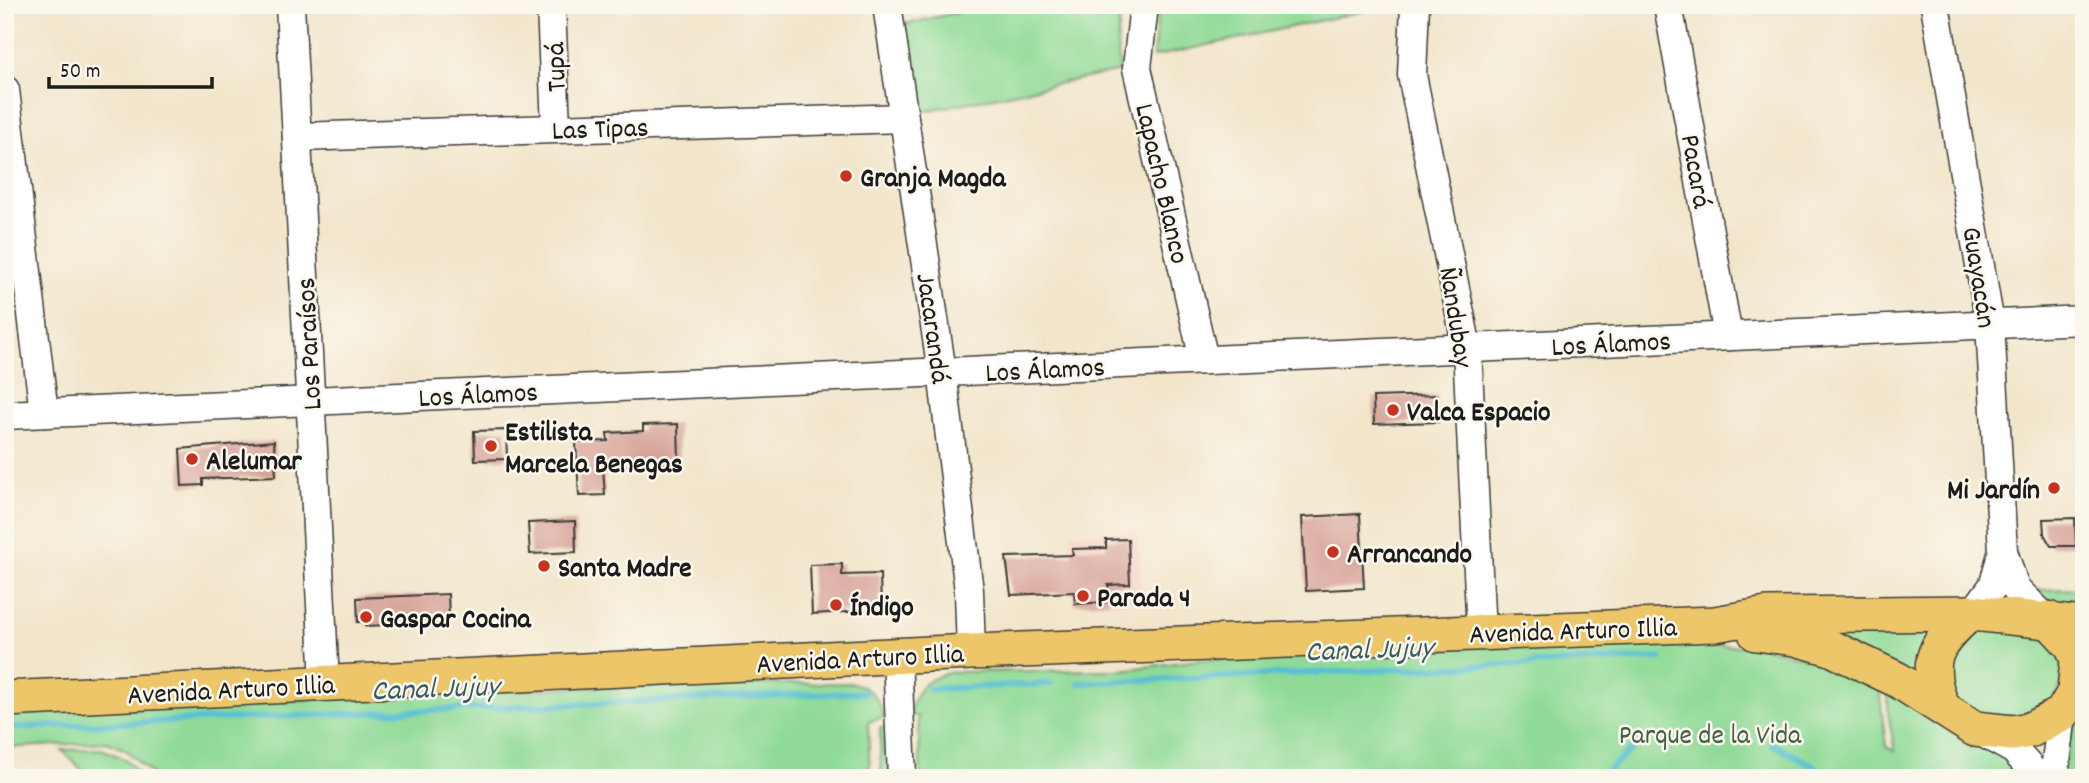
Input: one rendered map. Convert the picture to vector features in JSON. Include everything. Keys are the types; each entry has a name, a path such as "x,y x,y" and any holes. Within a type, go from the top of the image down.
{"main road":[{"name":"Avenida Arturo Illia","path":"5,699 897,655 1715,624 1768,615 1972,613"},
{"path":"2046,619 2073,646 2078,660 2073,697 2030,730 2013,733 1975,729 1941,705 1933,675 1933,657 1941,640 1972,613 2046,619 2084,625"},
{"name":"Avenida Arturo Illia","path":"1715,624 1795,638 1831,648 1878,668 1941,705"}],"street":[{"name":"Los Paraísos","path":"290,5 324,683"},
{"name":"Tupá","path":"551,5 556,128"},
{"name":"Jacarandá","path":"887,5 943,372 969,591 971,652"},
{"name":"Lapacho Blanco","path":"1144,5 1137,68 1204,360"},
{"name":"Ñandubay","path":"1415,5 1412,75 1466,348 1481,633"},
{"name":"Pacará","path":"1668,5 1728,336"},
{"name":"Guayacán","path":"1935,5 1990,324 2003,551 2015,588 2046,619"},
{"path":"5,90 44,413"},
{"name":"Las Tipas","path":"297,136 904,118"},
{"name":"Los Álamos","path":"5,415 2084,320"},
{"name":"Guayacán","path":"1972,613 1993,586 2003,551"},
{"path":"897,655 902,778"},
{"path":"2054,778 2073,697"},
{"path":"1975,729 2014,750 2039,778"}],"shaded area":[{"path":"1138,531 1141,601 1073,604 1071,534"}],"green space":[{"path":"990,5 1121,5 1117,45 1120,71 911,114 897,26"},
{"path":"1159,5 1392,5 1153,57"},
{"path":"2084,589 2084,610 2044,598 2032,590"},
{"path":"1790,622 1933,623 1917,678"},
{"path":"1981,628 2036,631 2059,651 2065,675 2055,698 2028,716 1981,717 1953,700 1948,656 1967,635"},
{"name":"Parque de la Vida","path":"1538,643 1761,646 1878,677 1886,747 1895,751 1888,713 1888,682 1986,744 2029,778 921,778 918,716 910,716 914,699 923,686 952,672 1121,670 1199,660"},
{"path":"852,683 873,694 884,717 868,722 870,778 156,778 126,750 107,742 5,748 5,712 608,686"},
{"path":"2084,708 2084,778 2060,778 2072,729"},
{"path":"880,728 888,728 890,778 881,778"},
{"path":"102,749 125,759 144,778 90,778 62,750"}],"building":[{"path":"1437,395 1438,422 1374,424 1373,397"},
{"path":"678,424 679,463 603,467 605,495 579,496 576,442 608,441 607,433 643,431 643,425"},
{"path":"506,430 507,459 475,460 474,431"},
{"path":"274,441 276,476 203,479 203,485 182,486 180,449"},
{"name":"Arrancando","path":"1360,514 1364,588 1306,591 1302,517"},
{"path":"2075,518 2076,546 2051,546 2044,534 2043,519"},
{"path":"575,521 576,552 530,554 528,523"},
{"path":"1128,539 1130,584 1108,585 1109,602 1075,604 1074,592 1011,595 1006,557 1073,555 1072,549 1106,548 1106,540"},
{"path":"842,564 842,575 880,574 881,610 812,614 810,565"},
{"path":"448,594 449,618 433,619 433,623 366,626 366,622 358,622 357,598"}],"waterway":[{"name":"Canal Jujuy","path":"1079,683 1661,658"},
{"name":"Canal Jujuy","path":"929,689 1051,684"},
{"name":"Canal Jujuy","path":"5,728 866,692"},
{"path":"1772,744 1814,766 1825,778"},
{"path":"1600,778 1635,746"},
{"path":"1427,778 1434,773"},
{"path":"1040,775 1049,778"}],"place":[{"name":"Granja Magda","path":"846,176"},
{"name":"Valca Espacio","path":"1393,410"},
{"name":"Estilista Marcela Benegas","path":"491,446"},
{"name":"Alelumar","path":"192,459"},
{"name":"Mi Jardín","path":"2054,488"},
{"name":"Arrancando","path":"1333,552"},
{"name":"Santa Madre","path":"544,566"},
{"name":"Parada 4","path":"1083,596"},
{"name":"Índigo","path":"836,605"},
{"name":"Gaspar Cocina","path":"366,617"}]}
